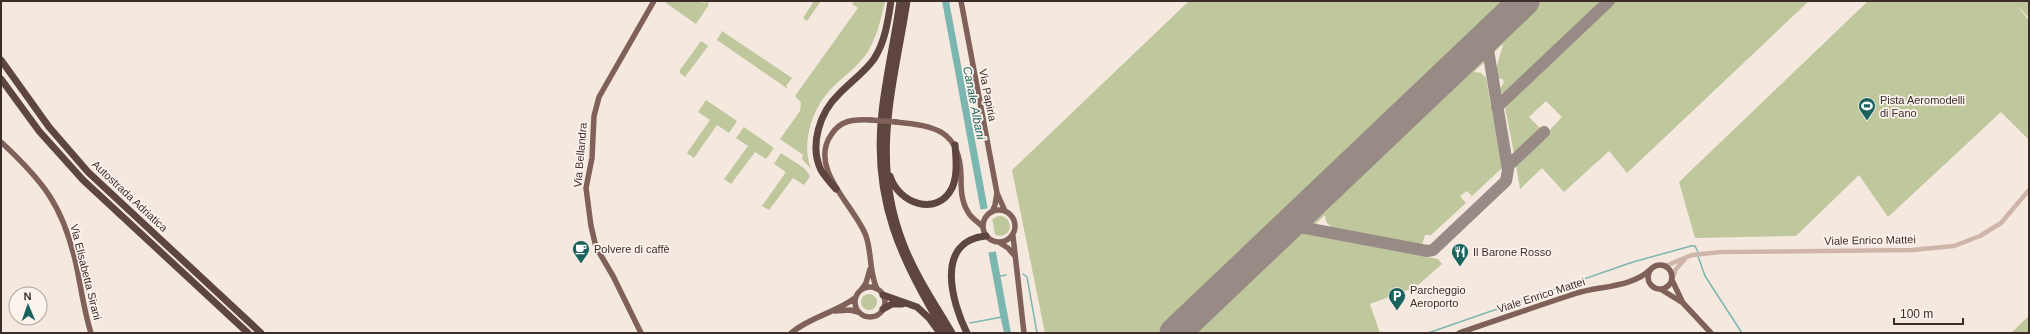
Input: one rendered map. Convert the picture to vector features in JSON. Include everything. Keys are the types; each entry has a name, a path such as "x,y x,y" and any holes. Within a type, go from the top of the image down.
{"highway":[{"path":"836,189 823,173 819,162 816,146 818,130 823,116 832,101 875,58 884,36 891,1"},
{"path":"900,1 881,118 880,147 883,188 892,228 903,258 945,333"},
{"path":"907,1 888,110 885,156 890,198 903,244 917,273 952,333"},
{"name":"Autostrada Adriatica","path":"1,60 48,127 88,172 261,333"},
{"name":"Autostrada Adriatica","path":"1,79 39,131 83,180 248,333"},
{"path":"885,156 892,181 900,194 916,204 932,204 945,197 952,187 956,169 955,145"},
{"path":"967,333 953,295 952,268 956,256 966,244 976,238 986,236"},
{"path":"880,292 918,307 929,318 940,333"},
{"path":"883,309 893,304 909,306 922,315 937,333"}],"main road":[{"name":"Via Bellandra","path":"641,333 613,276 597,249 592,230 587,195 596,106 604,86 654,1"},
{"name":"Via Papiria","path":"961,1 997,193 1005,211 1013,217 1016,227 1013,236 1024,333"},
{"path":"831,312 850,310 872,317 883,309 884,299 870,267 868,247 863,230 836,189 826,161 826,148 829,138 835,129 846,122 871,120 896,122 932,127 945,134 955,145 960,160 962,196 969,214 983,227 986,236 994,242 1000,243 1008,248 1015,257"},
{"name":"Via Elisabetta Sirani","path":"1,142 38,178 47,190 60,213 70,241 91,333"},
{"name":"Via Papiria","path":"992,212 997,193"},
{"path":"983,227 985,218 992,212 1005,211"},
{"path":"969,214 985,218"},
{"path":"1000,243 1013,236"},
{"path":"1683,303 1672,279 1670,269 1662,265 1656,265 1651,269 1648,277 1650,284 1656,289 1662,290 1683,303 1710,333"},
{"path":"790,333 809,320 831,312 855,298 866,283 870,267"},
{"name":"Viale Enrico Mattei","path":"1458,333 1578,293 1632,281 1644,276 1651,269"},
{"path":"1662,290 1667,288 1672,279"},
{"name":"Viale Enrico Mattei","path":"1632,281 1650,284"},
{"path":"861,290 869,287 880,292"},
{"path":"855,298 854,303 858,312"}],"street":[{"name":"Viale Enrico Mattei","path":"1662,265 1668,265 1692,255 1706,253 1912,250 1954,246 1980,236 2001,222 2029,190"},
{"path":"1672,279 1676,269 1682,262 1692,255"}],"green space":[{"path":"665,1 692,1 706,3 709,1 708,6 696,24"},
{"path":"814,1 821,1 807,21 803,18"},
{"path":"854,1 885,1 876,34 867,53 859,63 830,90 813,117 807,149 811,169 802,159 803,155 780,139 800,111 801,102 795,96 858,8 852,4"},
{"path":"1189,1 1809,1 1627,173 1609,151 1564,192 1542,168 1520,189 1516,165 1562,117 1546,101 1529,117 1544,132 1515,159 1502,92 1501,93 1500,89 1504,82 1502,79 1497,78 1497,64 1503,44 1474,72 1481,73 1486,78 1502,168 1472,196 1467,191 1460,196 1466,203 1431,235 1425,235 1422,245 1332,228 1326,222 1325,215 1305,234 1438,259 1442,264 1416,287 1370,304 1380,333 1045,333 1012,170"},
{"name":"Pista Aeromodelli di Fano","path":"1868,1 2029,1 2029,18 2018,6 2029,21 2029,140 2001,112 1888,217 1859,175 1796,236 1695,238 1679,182"},
{"path":"722,31 792,78 786,86 788,89 717,40"},
{"path":"701,41 708,46 685,77 680,73 680,70"},
{"path":"706,100 737,121 729,133 717,125 694,158 687,153 710,120 698,112"},
{"path":"744,127 774,148 766,159 755,152 731,184 724,179 748,146 736,138"},
{"path":"781,153 804,168 810,176 804,185 793,178 769,210 762,206 786,172 774,164"},
{"path":"1000,216 1007,219 1010,226 1007,233 1000,236 993,233 990,226 993,219"},
{"path":"869,294 875,296 877,302 875,308 869,310 863,308 861,302 863,296"},
{"path":"2029,316 2029,333 2011,333"}],"water":[{"path":"942,1 949,1 1011,333 1004,333 1000,315"}],"pier":[{"path":"990,208 998,251 986,253 978,210"}],"waterway":[{"path":"1428,333 1633,262 1691,246 1695,246 1698,252"},
{"path":"1698,256 1705,276 1742,333"},
{"path":"1023,274 1027,277 1037,333"},
{"path":"1000,276 1006,275"},
{"path":"970,323 1002,317"}],"taxiway":[{"path":"1497,107 1609,1"},
{"path":"1289,225 1427,251 1433,250 1506,181 1508,170 1486,38"},
{"path":"1508,166 1544,132"}],"runway":[{"path":"1175,333 1524,1"}],"place":[{"name":"Pista Aeromodelli di Fano","path":"1867,121"},
{"name":"Polvere di caffè","path":"581,264"},
{"name":"Il Barone Rosso","path":"1460,267"},
{"name":"Parcheggio Aeroporto","path":"1397,311"}],"water label":[{"name":"Canale Albani","path":"974,103"}]}
